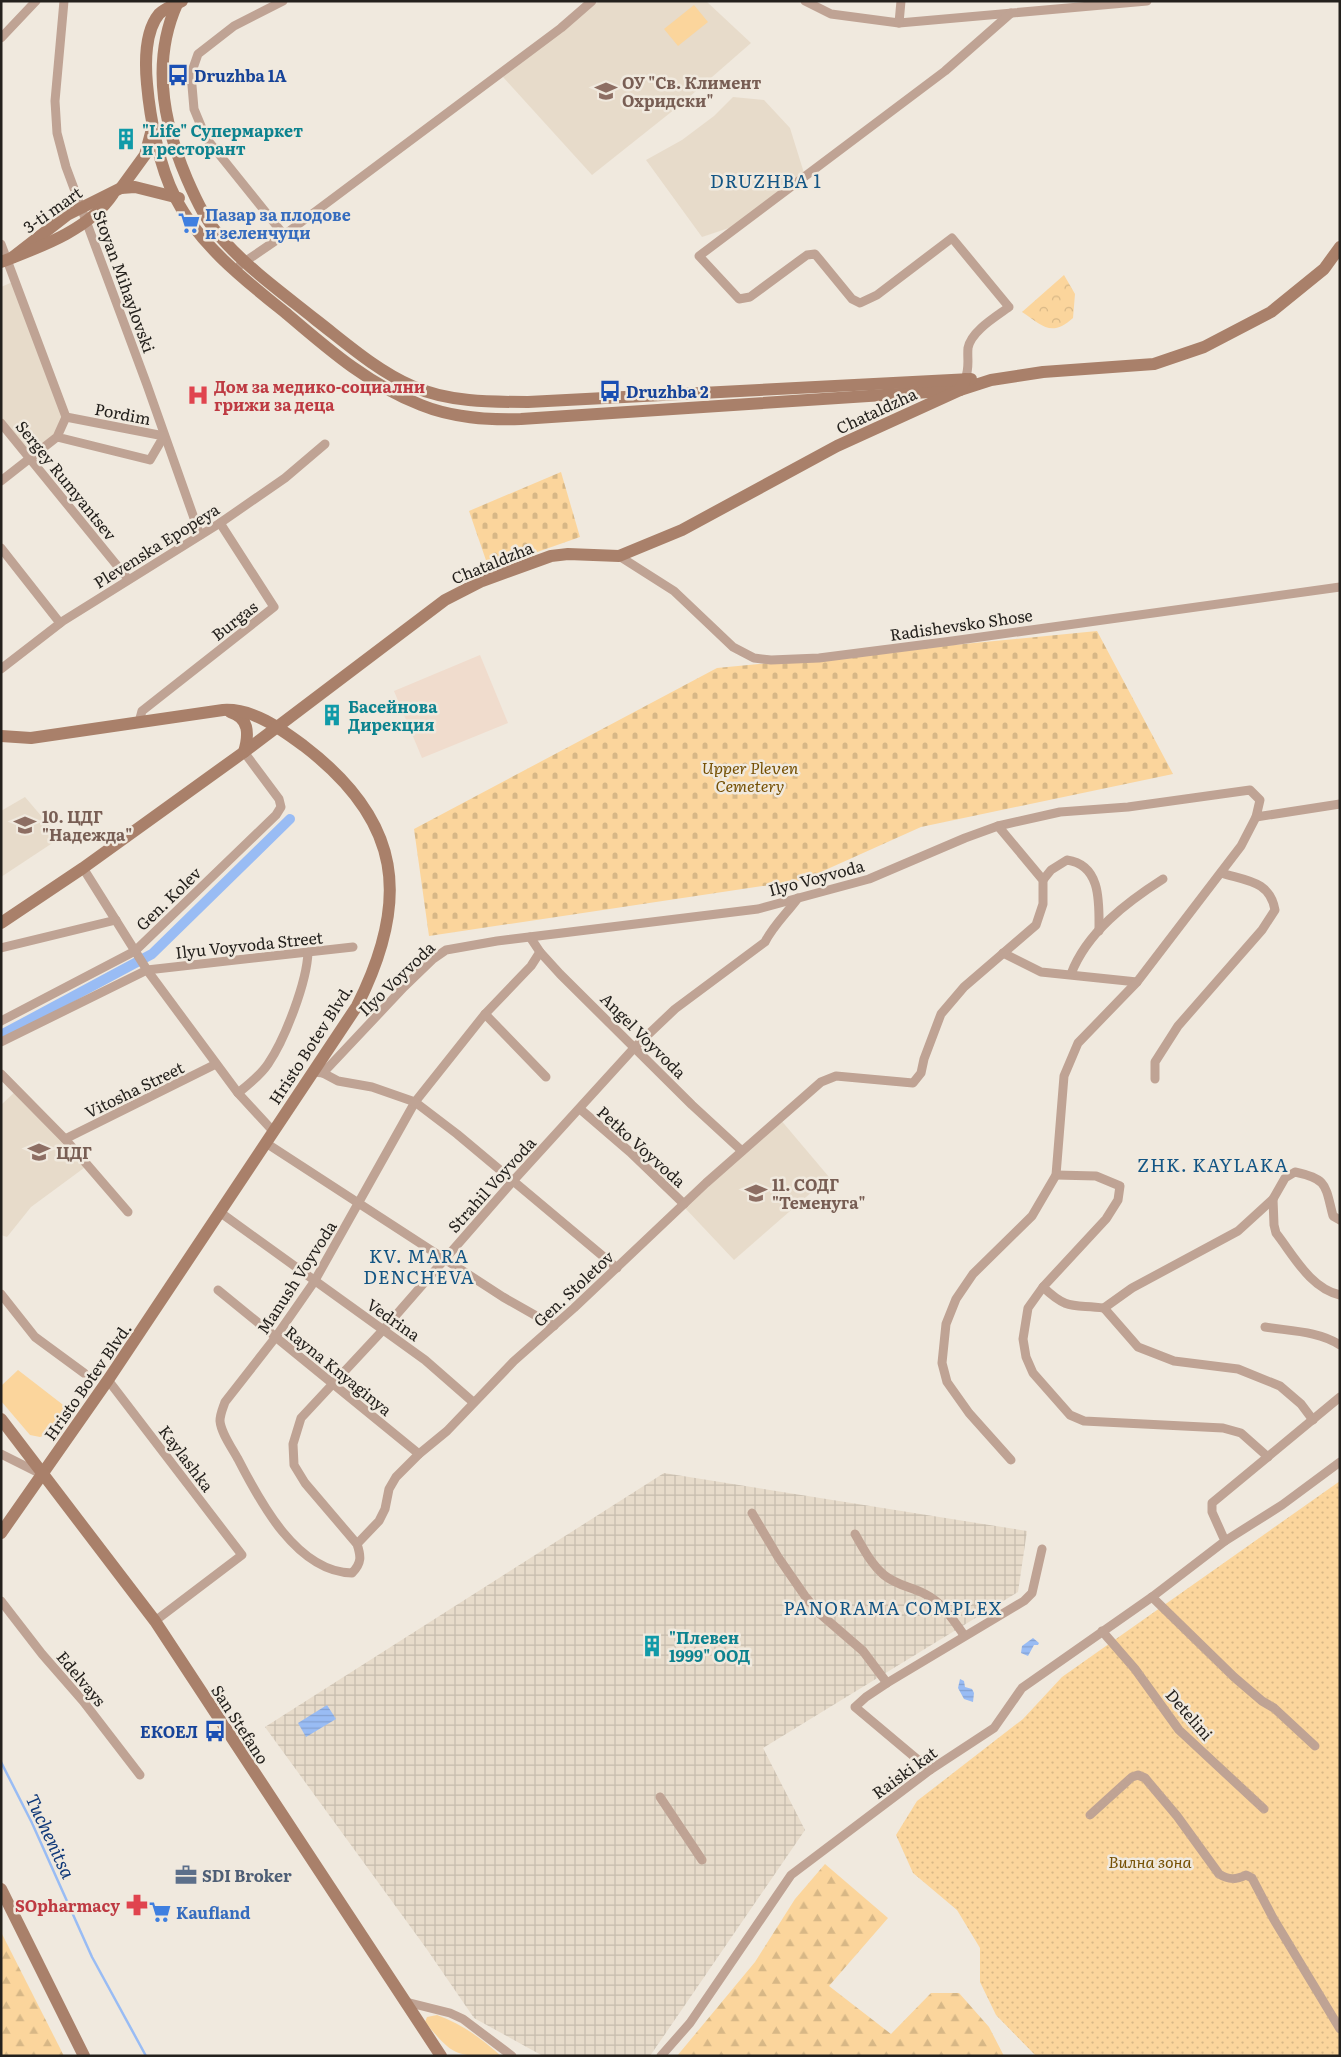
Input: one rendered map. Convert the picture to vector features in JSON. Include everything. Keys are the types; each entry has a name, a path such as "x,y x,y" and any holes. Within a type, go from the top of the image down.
{"street":[{"path":"1,38 36,1"},
{"name":"Stoyan Mihaylovski","path":"64,1 55,101 57,133 66,167 148,385 164,436 200,535"},
{"path":"283,1 234,26 198,54 191,74 194,109 206,138 284,235"},
{"path":"233,269 284,235 561,28 592,1"},
{"path":"805,1 831,14 899,23 1081,4 1147,1"},
{"path":"899,23 902,1"},
{"path":"117,191 146,155 161,87 167,32 180,2"},
{"path":"180,2 160,14 149,40 146,70 152,128 174,196 206,240 233,269 312,335 376,384 420,405 467,417 521,419 962,384 1043,372 1154,364 1204,347 1271,312 1324,269 1340,247"},
{"path":"962,384 968,372 968,346 972,338 1009,306 952,238 877,295 860,303 852,299 815,254 807,255 750,297 739,299 699,256 945,72 1011,12"},
{"path":"161,87 174,150 199,206 224,241 245,261 368,361 414,387 443,396 487,402 528,402 962,384"},
{"path":"117,191 135,186 174,196 199,206"},
{"name":"3-ti mart","path":"7,259 66,215 98,198 117,191"},
{"name":"3-ti mart","path":"7,259 47,244 86,220 104,207 117,191"},
{"path":"1,244 66,417 57,437 1,481"},
{"name":"Chataldzha","path":"1,923 83,868 244,752 445,600 482,581 551,556 568,554 619,556 682,530 837,446 962,384"},
{"name":"Pordim","path":"57,437 150,460 164,436 66,417"},
{"name":"Sergey Rumyantsev","path":"1,424 128,579"},
{"name":"Plevenska Epopeya","path":"1,669 60,623 220,523 285,478 325,444"},
{"name":"Burgas","path":"139,722 142,711 274,607 220,523"},
{"path":"1,548 60,623"},
{"name":"Radishevsko Shose","path":"619,556 674,591 733,647 754,658 771,660 819,658 923,645 1340,587"},
{"path":"223,710 236,714 246,724 248,736 244,752"},
{"name":"Hristo Botev Blvd.","path":"1,736 32,738 223,710 244,711 276,727 327,764 356,795 380,838 390,870 388,922 376,963 356,1006 318,1073 273,1132 108,1380 1,1533"},
{"name":"Gen. Kolev","path":"1,1042 141,960 269,822 281,807 279,799 244,752"},
{"name":"Ilyo Voyvoda","path":"318,1073 433,959 446,950 530,937 758,909 869,880 965,838 998,826 1060,812 1128,807 1250,790 1260,800 1256,818"},
{"path":"1011,1460 969,1413 947,1382 942,1363 946,1324 956,1299 973,1274 1032,1216 1056,1175 1064,1076 1078,1043 1137,982 1241,846 1256,818 1340,804"},
{"path":"998,826 1043,880"},
{"path":"1099,932 1098,890 1087,869 1079,862 1067,860 1051,870 1043,880 1043,904 1036,925 1002,953 1041,972 1071,974 1100,980 1137,982"},
{"path":"83,868 141,960 238,1094 273,1132"},
{"path":"1155,1079 1155,1062 1178,1026 1262,930 1276,910 1273,898 1265,887 1221,873"},
{"path":"1071,974 1077,959 1099,932 1129,901 1164,879"},
{"name":"Strahil Voyvoda","path":"357,1544 305,1483 294,1465 293,1444 301,1418 383,1330 512,1181 635,1047 675,1009 765,942 771,929 783,919 798,898"},
{"path":"1,948 116,920"},
{"name":"Angel Voyvoda","path":"530,937 540,952 742,1151"},
{"name":"Ilyu Voyvoda Street","path":"141,960 353,948"},
{"path":"238,1094 259,1076 274,1054 305,977 308,952"},
{"name":"Manush Voyvoda","path":"357,1544 361,1556 359,1566 352,1573 333,1570 304,1553 280,1530 248,1478 220,1422 225,1402 276,1338 314,1282 415,1102 485,1014 531,966 540,952"},
{"name":"Gen. Stoletov","path":"357,1544 379,1521 385,1509 389,1489 396,1477 419,1454 447,1430 473,1402 684,1204 821,1082 836,1076 913,1083 921,1073 924,1059 941,1014 964,987 1002,953"},
{"name":"Gen. Kolev","path":"1,1021 141,960"},
{"path":"485,1014 546,1077"},
{"name":"Vitosha Street","path":"65,1139 216,1064"},
{"path":"318,1073 338,1080 372,1087 415,1102 617,1268"},
{"path":"1,1074 65,1139 128,1212"},
{"name":"Petko Voyvoda","path":"580,1109 630,1152 684,1204"},
{"path":"266,1143 360,1202 503,1297 554,1326"},
{"path":"1104,1308 1132,1288 1167,1271 1238,1231 1273,1200 1285,1178 1295,1172 1308,1174 1325,1185 1333,1216 1340,1220"},
{"path":"1056,1175 1096,1176 1120,1186 1118,1200 1106,1219 1042,1287 1028,1308 1023,1339 1026,1357 1033,1373 1070,1415 1084,1421 1223,1428 1241,1433 1268,1456"},
{"path":"1273,1200 1276,1233 1314,1282 1326,1291 1340,1295"},
{"name":"Vedrina","path":"220,1213 425,1360 473,1402"},
{"path":"1042,1287 1056,1300 1072,1307 1084,1305 1104,1308 1138,1347 1174,1361 1238,1369 1280,1386 1302,1404 1313,1420"},
{"name":"Rayna Knyaginya","path":"218,1290 419,1454"},
{"path":"1,1294 35,1338 84,1373"},
{"path":"1265,1328 1306,1333 1332,1340 1340,1345"},
{"name":"Kaylashka","path":"108,1380 242,1555 155,1621"},
{"path":"1225,1541 1212,1512 1212,1503 1340,1397"},
{"name":"San Stefano","path":"1,1419 155,1621 442,2056"},
{"path":"1,1454 42,1475"},
{"name":"Raiski kat","path":"661,2056 690,2023 791,1875 930,1770 994,1728 1022,1688 1152,1597 1225,1541 1282,1505 1340,1462"},
{"path":"752,1513 805,1596 818,1612 863,1651 887,1683"},
{"path":"855,1534 884,1575 898,1584 924,1593 936,1600 964,1635"},
{"path":"930,1770 855,1707 887,1683 964,1635 975,1632 1024,1601 1032,1593 1042,1549"},
{"path":"1152,1597 1234,1677 1262,1702 1274,1708 1315,1746"},
{"name":"Edelvays","path":"1,1601 42,1654 83,1701 140,1775"},
{"name":"Detelini","path":"1102,1631 1135,1668 1179,1730 1264,1810"},
{"path":"1090,1815 1132,1777 1138,1775 1145,1778 1219,1874 1227,1879 1238,1879 1246,1875 1252,1878 1273,1918 1340,2029"},
{"path":"660,1797 702,1860"},
{"path":"1,1889 83,2054"},
{"path":"406,2002 430,2007 463,2019 512,2056"}],"shaded area":[{"name":"ОУ \"Св. Климент Охридски\"","path":"599,1 706,1 751,43 680,105 592,175 503,77"},
{"path":"733,97 764,100 790,128 804,173 732,227 702,237 646,160 682,140 714,116"},
{"path":"15,281 66,417 57,437 29,458 1,423 1,287"},
{"path":"480,655 508,723 422,758 394,691"},
{"name":"10. ЦДГ \"Надежда\"","path":"25,797 60,838 1,877 1,811"},
{"name":"ЦДГ","path":"17,1090 88,1165 31,1207 7,1237 1,1235 1,1105"},
{"name":"11. СОДГ \"Теменуга\"","path":"780,1119 829,1177 734,1260 685,1208"},
{"path":"664,1473 1027,1531 1018,1592 763,1748 805,1830 650,2056 543,2056 474,2018 426,1948 265,1727"}],"green space":[{"path":"694,5 708,22 678,46 664,29"},
{"path":"1064,275 1075,294 1073,318 1059,327 1052,328 1041,325 1022,312"},
{"path":"561,472 580,537 489,569 469,511"},
{"name":"Upper Pleven Cemetery","path":"1097,631 1173,774 921,827 803,880 429,936 414,829 717,668"},
{"path":"18,1370 71,1411 53,1432 40,1437 30,1435 1,1401 1,1386"},
{"name":"Вилна зона","path":"1340,1481 1340,2056 1036,2056 996,2015 980,1982 980,1948 957,1910 913,1873 896,1835 917,1801 1023,1719 1062,1677"},
{"path":"825,1864 888,1918 829,1986 891,2034 931,1993 959,1993 989,2027 1004,2056 677,2056 755,1962 795,1899"},
{"path":"1,1932 64,2056 1,2056"},
{"path":"437,2015 471,2032 501,2056 474,2056 457,2052 450,2048 425,2022 427,2017"}],"water":[{"path":"1033,1638 1039,1643 1038,1645 1034,1645 1028,1656 1021,1653 1022,1646"},
{"path":"960,1679 964,1681 965,1687 972,1689 974,1693 973,1702 964,1699 958,1688"},
{"path":"327,1705 336,1719 306,1737 298,1723"}],"waterway":[{"path":"1,1035 152,954 290,819"},
{"name":"Tuchenitsa","path":"1,1762 32,1823 92,1957 146,2056"}],"place":[{"name":"Druzhba 1A","path":"178,75"},
{"name":"ОУ \"Св. Климент Охридски\"","path":"606,91"},
{"name":"\"Life\" Супермаркет и ресторант","path":"126,139"},
{"name":"Пазар за плодове и зеленчуци","path":"189,223"},
{"name":"Druzhba 2","path":"610,391"},
{"name":"Дом за медико-социални грижи за деца","path":"198,395"},
{"name":"Басейнова Дирекция","path":"332,715"},
{"name":"10. ЦДГ \"Надежда\"","path":"25,825"},
{"name":"ЦДГ","path":"39,1152"},
{"name":"11. СОДГ \"Теменуга\"","path":"756,1193"},
{"name":"\"Плевен 1999\" ООД","path":"652,1646"},
{"name":"ЕКОЕЛ","path":"215,1731"},
{"name":"SDI Broker","path":"186,1875"},
{"name":"SOpharmacy","path":"137,1905"},
{"name":"Kaufland","path":"160,1912"}],"district":[{"name":"DRUZHBA 1","path":"766,180"},
{"name":"ZHK. KAYLAKA","path":"1213,1164"},
{"name":"KV. MARA DENCHEVA","path":"419,1265"},
{"name":"PANORAMA COMPLEX","path":"893,1607"}]}
